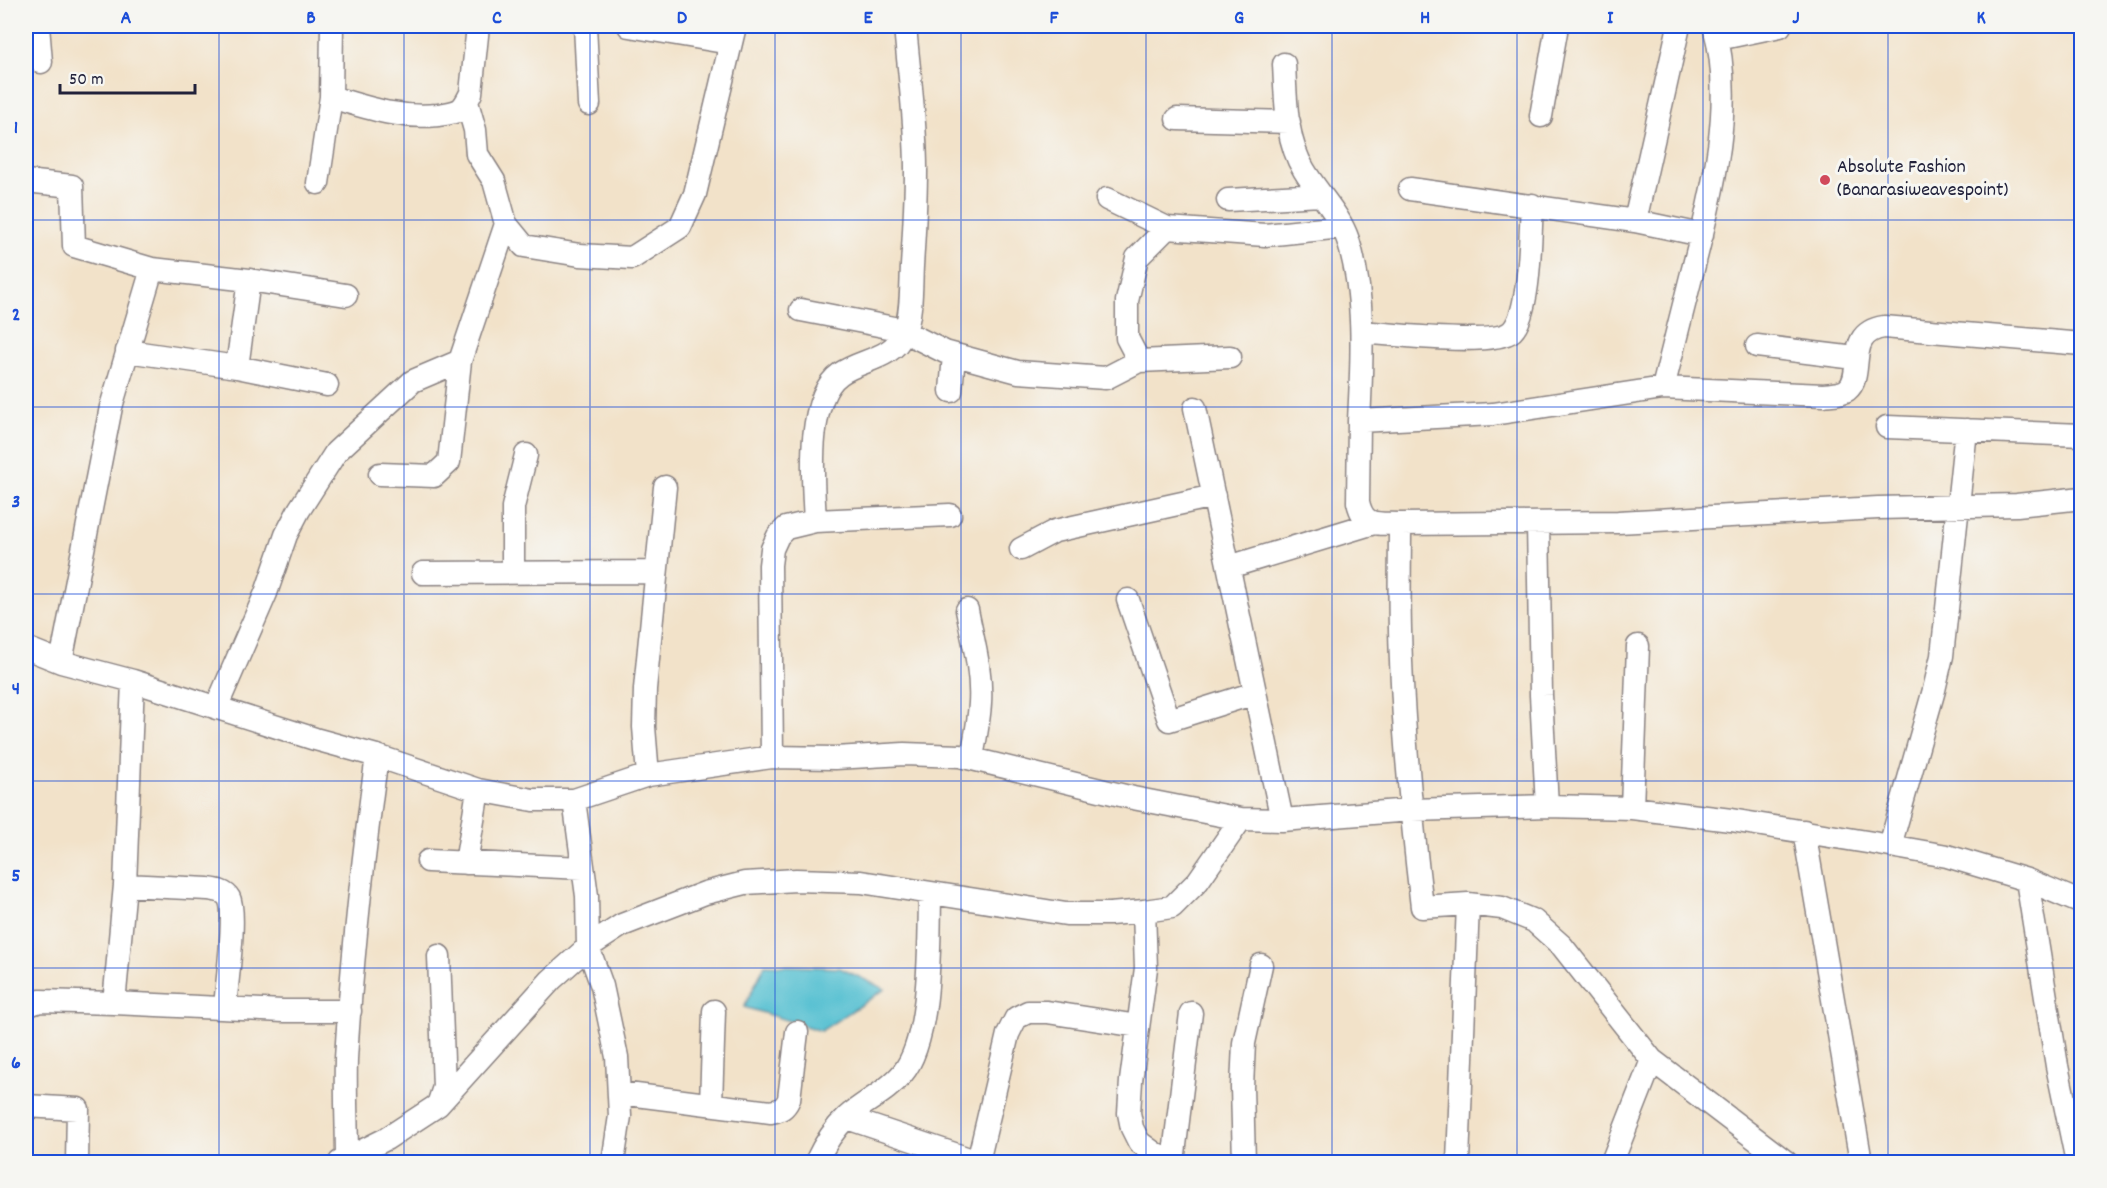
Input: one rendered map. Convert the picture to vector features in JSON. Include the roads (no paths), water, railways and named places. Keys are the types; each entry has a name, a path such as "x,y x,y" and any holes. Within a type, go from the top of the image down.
{"street":[{"path":"38,26 41,62"},
{"path":"318,183 331,97 332,26"},
{"path":"331,97 394,115 448,114 459,110 467,102 472,86 478,26"},
{"path":"577,71 584,26"},
{"path":"584,26 589,104"},
{"path":"467,102 475,130 477,154 494,181 506,224 524,246 580,255 632,258 680,227 695,194 733,34 629,26"},
{"path":"815,521 813,446 819,411 824,397 831,383 841,373 877,358 892,348 905,332 910,300 916,170 905,26"},
{"path":"1541,116 1557,26"},
{"path":"1635,221 1679,26"},
{"path":"1663,388 1702,235 1717,163 1722,77 1716,32 1780,26"},
{"path":"1284,64 1289,122 1295,152 1304,171 1342,227 1357,282 1362,332 1358,502 1361,514 1374,523"},
{"path":"1177,119 1289,122"},
{"path":"26,181 72,186 74,246 152,269 249,280 346,295"},
{"path":"1410,189 1635,221 1702,235"},
{"path":"1228,200 1321,195"},
{"path":"1107,199 1167,228 1265,235 1342,227"},
{"path":"1362,332 1480,340 1500,337 1512,331 1521,317 1526,294 1532,205"},
{"path":"380,474 434,476 449,462 460,361 506,224"},
{"path":"1139,361 1127,338 1127,301 1137,258 1167,228"},
{"path":"61,662 111,407 152,269"},
{"path":"237,367 249,280"},
{"path":"801,310 905,332 954,355 1018,372 1106,378 1139,361 1230,357"},
{"path":"1359,421 1493,414 1663,388 1837,394 1847,389 1853,380 1856,358 1865,335 1872,328 1884,327 2082,344"},
{"path":"1756,346 1856,358"},
{"path":"127,351 237,367 327,385"},
{"path":"951,391 954,355"},
{"path":"216,708 266,593 286,535 336,452 413,381 460,361"},
{"path":"1195,408 1282,820"},
{"path":"1887,427 2082,435"},
{"path":"1890,846 1942,656 1966,430"},
{"path":"513,572 513,507 526,455"},
{"path":"648,775 644,708 665,487"},
{"path":"1021,549 1055,531 1214,496"},
{"path":"1229,567 1374,523 1618,522 1878,508 2018,505 2082,498"},
{"path":"772,757 770,565 772,549 778,536 786,528 815,521 950,515"},
{"path":"1538,523 1541,695 1547,806"},
{"path":"1400,524 1400,628 1411,810 1422,907 1468,904 1502,908 1534,921 1563,946 1652,1060 1772,1158"},
{"path":"423,573 656,572"},
{"path":"1128,600 1169,720 1255,693"},
{"path":"967,610 980,686 980,711 972,758"},
{"path":"1632,808 1638,646"},
{"path":"26,648 61,662 133,681 315,740 377,756 478,790 533,800 574,800 648,775 772,757 835,758 904,754 960,756 1133,798 1241,819 1282,820 1411,810 1547,806 1632,808 1804,831 1947,856 2027,879 2082,903"},
{"path":"114,1003 124,885 133,681"},
{"path":"377,756 361,874 346,1062 344,1161 386,1139 438,1105 551,980 588,947 622,925 705,893 745,884 796,880 861,882 1066,914 1110,914 1172,908 1198,881 1241,819"},
{"path":"466,863 478,790"},
{"path":"574,800 587,896 588,947 602,986 613,1032 620,1093 619,1126 613,1162"},
{"path":"1804,831 1861,1162"},
{"path":"428,861 583,868"},
{"path":"2027,879 2057,1066 2077,1162"},
{"path":"124,885 208,889 221,891 229,898 232,916 225,1008"},
{"path":"816,1162 823,1147 846,1118 903,1073 915,1050 928,983 930,894"},
{"path":"1458,1162 1468,904"},
{"path":"1144,911 1146,968 1129,1113 1132,1128 1139,1142 1154,1153 1175,1162 1191,1013"},
{"path":"438,1105 444,1087 439,956"},
{"path":"1244,1162 1242,1087 1244,1043 1261,965"},
{"path":"26,1006 40,1001 350,1011"},
{"path":"711,1104 714,1011"},
{"path":"846,1118 978,1162 1008,1034 1016,1017 1028,1012 1047,1012 1138,1026"},
{"path":"620,1093 771,1112 780,1110 785,1107 789,1099 796,1032"},
{"path":"1612,1162 1652,1060"},
{"path":"26,1106 78,1109 78,1162"}],"water":[{"path":"765,965 840,968 885,989 821,1031 744,1007"}],"place":[{"name":"Absolute Fashion (Banarasiweavespoint)","path":"1825,180"}]}
